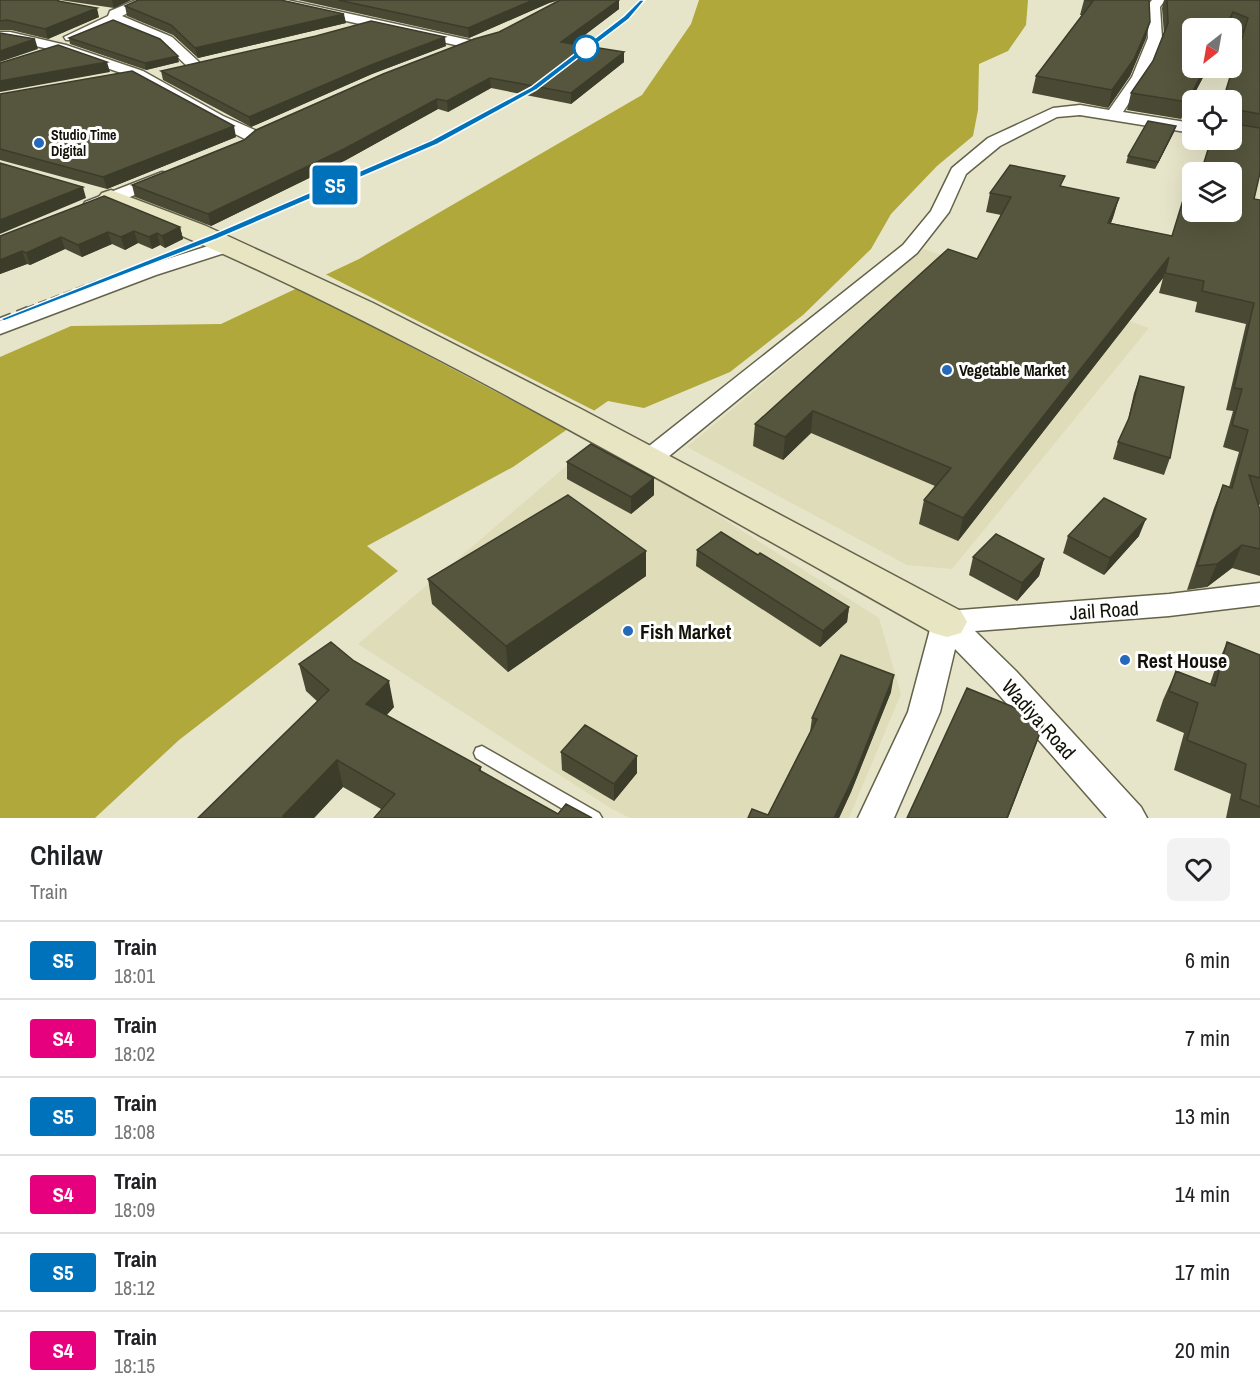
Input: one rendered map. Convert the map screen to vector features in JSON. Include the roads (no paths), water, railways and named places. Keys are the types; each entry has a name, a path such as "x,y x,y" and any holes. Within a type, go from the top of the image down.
{"street":[{"path":"30,59 147,0"},
{"path":"268,0 469,44"},
{"path":"1114,114 1139,77 1155,38 1153,6 1159,0"},
{"path":"96,10 151,30 180,47 199,63 169,71 109,80"},
{"path":"343,32 374,22"},
{"path":"0,36 10,36 55,47 142,75 250,137"},
{"path":"438,56 486,39"},
{"path":"648,460 910,249 940,212 958,172 994,142 1053,113 1080,110 1182,126"},
{"path":"72,213 100,195 176,172"},
{"path":"100,195 230,245 295,275 598,430 648,460 947,621 924,712 876,818"},
{"path":"0,327 230,245"},
{"name":"Jail Road","path":"947,621 1169,605 1260,594"},
{"name":"Wadiya Road","path":"947,621 1130,818"}],"lane":[{"path":"482,753 593,818"}],"railway":[{"path":"576,56 626,18 642,0"},
{"path":"447,136 538,85"},
{"path":"26,309 214,237 449,134"},
{"path":"0,319 30,307"}],"train":[{"name":"S5","path":"0,319 214,237 435,142 533,88 626,18 642,0"}],"place":[{"name":"Studio Time Digital","path":"39,143"},
{"name":"Vegetable Market","path":"947,370"},
{"name":"Fish Market","path":"628,631"},
{"name":"Rest House","path":"1125,660"}]}
